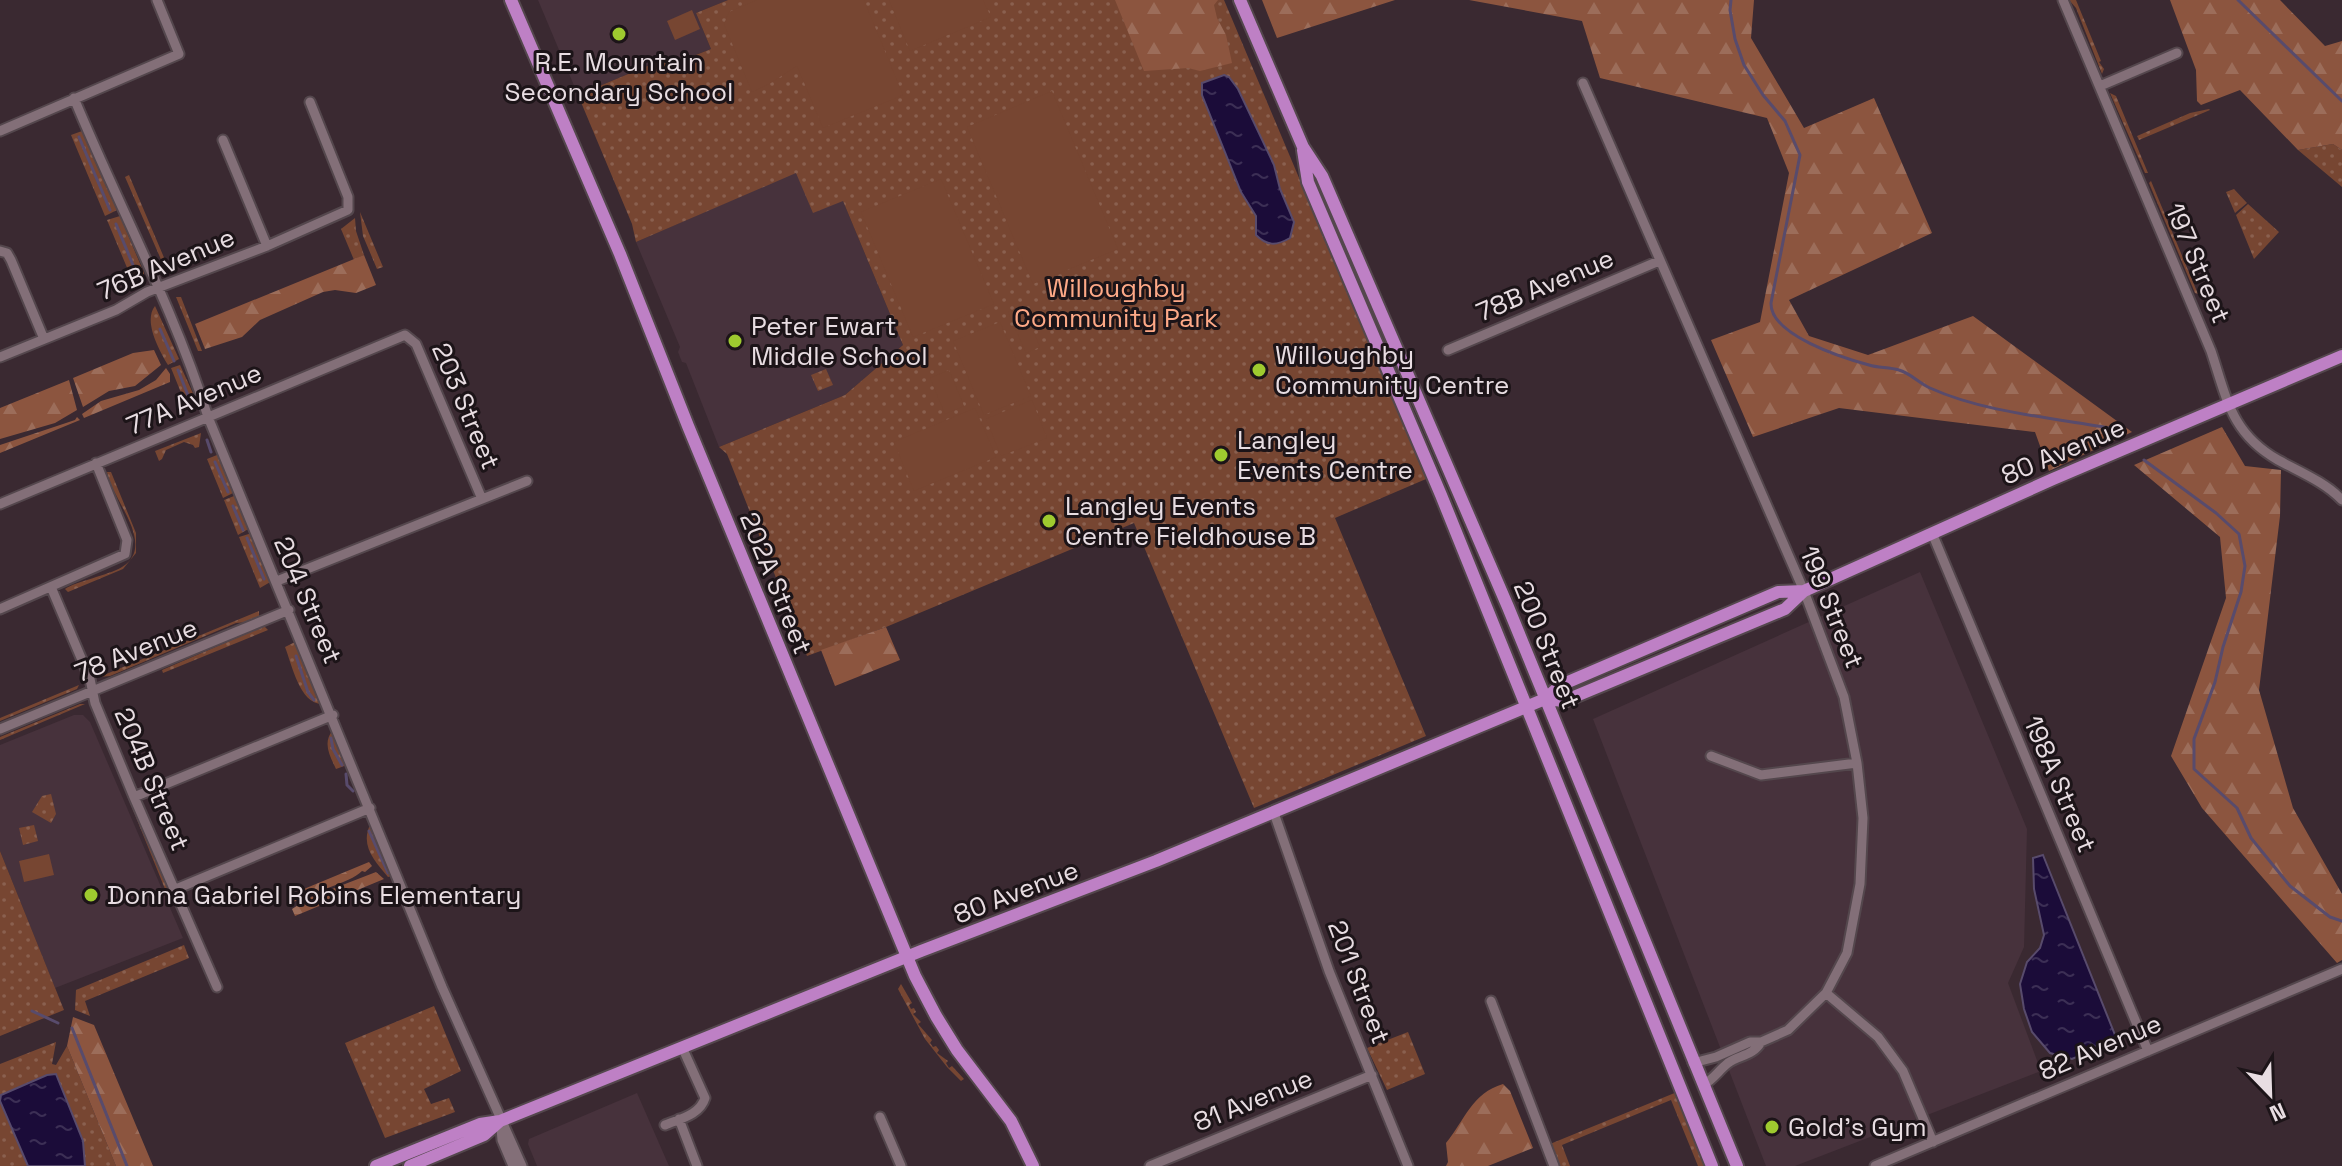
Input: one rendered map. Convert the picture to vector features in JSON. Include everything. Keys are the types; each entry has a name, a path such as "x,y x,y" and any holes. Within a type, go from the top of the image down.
{"main road":[{"name":"202A Street","path":"511,0 614,240 907,957 936,1016 957,1050 1011,1121 1033,1166"},
{"name":"200 Street","path":"1240,0 1303,147 1322,176 1503,594 1737,1166"},
{"name":"200 Street","path":"1303,147 1308,182 1425,458 1712,1166"},
{"name":"80 Avenue","path":"376,1166 480,1124 500,1121 907,957 1108,881 1545,699 1564,701 1579,695 1785,609 1804,591 2342,356"},
{"name":"80 Avenue","path":"410,1166 484,1135 500,1121"}],"street":[{"path":"0,131 179,54 157,0"},
{"name":"197 Street","path":"2063,0 2241,429 2253,443 2330,489 2342,500"},
{"path":"2100,86 2177,53"},
{"name":"199 Street","path":"1583,83 1804,591 1844,697 1857,763 1863,818 1860,884 1847,953 1826,993 1788,1030 1761,1042"},
{"name":"204 Street","path":"74,98 190,358 208,417 500,1121 522,1166"},
{"name":"76B Avenue","path":"0,357 348,210 348,197 310,102"},
{"path":"223,140 267,246"},
{"path":"2,250 11,260 44,339"},
{"name":"78B Avenue","path":"1448,350 1659,261"},
{"name":"77A Avenue","path":"0,504 405,335"},
{"name":"203 Street","path":"405,335 416,344 482,499"},
{"path":"0,609 121,558 127,550 127,540 96,463"},
{"path":"277,581 527,481"},
{"name":"198A Street","path":"1932,533 2148,1051"},
{"name":"204B Street","path":"51,587 90,679 134,797 217,987"},
{"name":"78 Avenue","path":"0,729 289,610"},
{"path":"134,797 333,715"},
{"path":"1711,756 1761,775 1857,763"},
{"path":"176,889 370,808"},
{"name":"201 Street","path":"1274,813 1329,971 1408,1166"},
{"name":"82 Avenue","path":"1875,1166 2342,969"},
{"path":"1826,993 1878,1037 1903,1071 1933,1142"},
{"path":"1491,1001 1554,1166"},
{"path":"1693,1063 1750,1042 1761,1042 1756,1051 1729,1062 1716,1078 1703,1085"},
{"path":"665,1125 694,1113 704,1105 705,1098 682,1047"},
{"name":"81 Avenue","path":"1150,1166 1372,1075"},
{"path":"880,1117 901,1166"},
{"path":"679,1119 697,1166"},
{"name":"204 Street","path":"500,1121 502,1140 513,1166"}],"shaded area":[{"path":"538,0 728,0 696,13 711,49 682,60 664,59 578,95"},
{"path":"796,172 843,201 903,345 845,395 719,447 636,242"},
{"path":"1920,572 2027,829 2024,947 2008,983 2041,1071 1795,1166 1766,1166 1593,719"},
{"name":"Donna Gabriel Robins Elementary","path":"74,715 83,715 90,722 183,938 55,988 0,851 0,745"},
{"path":"637,1093 669,1166 537,1166 529,1139"}],"green space":[{"name":"Willoughby Community Park","path":"728,0 1224,0 1426,479 1335,518 1426,736 1254,808 1134,523 886,627 807,656 727,454 719,447 845,395 903,345 843,201 813,213 796,173 636,242 632,224 578,95 664,59 683,60 711,49 696,13"},
{"path":"757,0 864,0 903,95 823,128 797,66 752,92 724,24 729,12"},
{"path":"889,0 983,0 991,17 910,51"},
{"path":"1115,0 1218,0 1214,5 1226,35 1232,63 1200,71 1188,68 1144,71"},
{"path":"1262,0 1395,0 1277,38"},
{"path":"1469,0 1754,0 1751,38 1804,128 1874,98 1932,233 1789,300 1809,336 1868,355 1973,316 2132,432 2049,471 2035,432 1839,408 1753,437 1711,340 1760,322 1789,173 1767,118 1600,78 1582,21"},
{"path":"2069,0 2076,0 2104,69 2102,74 2076,8"},
{"path":"2170,0 2280,0 2325,46 2342,41 2342,150 2333,144 2298,150 2240,90 2201,105 2197,101 2196,70"},
{"path":"692,10 700,29 675,40 667,21"},
{"path":"1052,91 1118,249 1033,284 967,127"},
{"path":"2110,93 2116,96 2148,173 2145,173"},
{"path":"2209,109 2139,140 2137,136 2190,113"},
{"path":"82,131 117,210 105,216 71,135"},
{"path":"2333,144 2342,150 2342,187 2298,150"},
{"path":"129,175 168,267 166,271 125,177"},
{"path":"941,179 994,304 913,337 861,212"},
{"path":"2151,181 2198,294 2149,183"},
{"path":"2234,189 2247,203 2235,213 2226,192"},
{"path":"2248,204 2279,232 2254,259 2236,215"},
{"path":"360,212 383,267 377,269 363,236"},
{"path":"120,216 144,273 144,280 128,270 107,220"},
{"path":"355,218 364,255 354,260 341,229"},
{"path":"364,255 376,285 356,293 323,292 260,320 242,337 205,349 195,324"},
{"path":"176,297 181,297 202,351 198,351"},
{"path":"155,306 179,359 168,365 151,327"},
{"path":"1023,306 1040,347 1026,353 1008,312"},
{"path":"1000,322 1031,396 984,415 953,341"},
{"path":"154,350 161,365 135,386 109,391 83,407 73,378 133,353"},
{"path":"180,365 198,408 186,405 171,368"},
{"path":"166,368 170,382 84,418 82,414 101,401 139,390 156,380"},
{"path":"826,369 833,385 818,391 811,375"},
{"path":"949,370 964,406 945,414 930,378"},
{"path":"69,380 77,410 55,423 0,439 0,408"},
{"path":"1032,400 1047,438 1001,456 986,419"},
{"path":"975,408 996,457 914,491 894,442"},
{"path":"77,417 80,420 0,453 0,445"},
{"path":"2222,427 2245,466 2281,470 2280,516 2259,690 2293,808 2342,894 2342,960 2337,963 2202,808 2171,756 2226,598 2220,537 2134,465"},
{"path":"201,433 199,447 184,442 166,450 159,461 155,451"},
{"path":"217,455 235,492 223,498 207,459"},
{"path":"107,472 111,472 136,533 136,553 132,558 135,546 129,521"},
{"path":"234,496 250,528 238,535 224,500"},
{"path":"252,533 272,581 260,588 239,537"},
{"path":"132,558 123,569 68,592 65,589 116,570"},
{"path":"259,611 259,616 247,622 236,623 110,676 99,677"},
{"path":"264,626 268,630 163,673 162,670"},
{"path":"886,627 900,660 835,686 821,650"},
{"path":"295,642 322,704 308,698 298,682 285,647"},
{"path":"79,685 77,689 0,721 0,718"},
{"path":"85,704 0,740 0,737"},
{"path":"91,706 95,711 168,888 165,889"},
{"path":"333,730 347,765 336,769 328,745"},
{"path":"51,794 56,814 51,823 32,812 42,796"},
{"path":"371,823 392,876 388,877 370,852 367,838"},
{"path":"34,825 38,841 23,845 19,828"},
{"path":"0,851 64,1010 0,1036"},
{"path":"49,854 54,875 24,882 19,861"},
{"path":"369,862 372,866 365,872 289,905 287,896"},
{"path":"376,872 384,879 295,916 292,909 309,898"},
{"path":"184,945 189,958 85,1001 90,1016 75,1010 76,990"},
{"path":"901,984 912,1003 909,1005 911,1009 914,1008 916,1012 913,1014 921,1022 918,1024 932,1040 930,1043 933,1047 939,1050 937,1053 948,1061 949,1068 952,1066 964,1079 961,1081 947,1067 925,1039 898,989"},
{"path":"434,1006 461,1071 424,1089 431,1104 449,1098 455,1112 385,1138 345,1043"},
{"path":"73,1017 94,1025 153,1166 116,1166 67,1046"},
{"path":"1408,1032 1425,1074 1387,1090 1367,1048"},
{"path":"56,1042 52,1064 56,1065 67,1046 116,1166 85,1166 83,1141 0,1100 0,1064"},
{"path":"1503,1084 1510,1091 1533,1148 1488,1166 1446,1166 1446,1143 1470,1108 1492,1088"},
{"path":"1677,1092 1708,1166 1698,1166 1671,1100 1562,1145 1570,1166 1559,1166 1550,1144"},
{"path":"0,1101 28,1166 0,1166"}],"water":[{"path":"1224,75 1238,89 1274,165 1294,222 1290,238 1280,242 1268,243 1256,235 1256,216 1241,192 1202,95 1202,83"},
{"path":"2043,855 2117,1040 2072,1059 2050,1053 2032,1032 2020,984 2027,962 2040,948 2044,935 2034,889 2033,858"},
{"path":"56,1074 83,1141 85,1166 28,1166 0,1101 1,1095"}],"waterway":[{"path":"1731,0 1735,39 1744,65 1785,121 1800,155 1771,303 1774,315 1782,325 1826,351 1872,366 1903,371 1926,386 1951,396 2021,414 2115,429"},
{"path":"2238,0 2342,101"},
{"path":"79,137 110,210"},
{"path":"116,224 133,265"},
{"path":"160,329 174,361"},
{"path":"178,370 191,403"},
{"path":"207,440 211,452"},
{"path":"2144,460 2216,513 2239,534 2245,566 2241,592 2215,682 2194,739 2194,769 2237,808 2251,838 2290,886 2330,917 2342,921"},
{"path":"215,462 228,492"},
{"path":"233,506 243,530"},
{"path":"247,538 264,579"},
{"path":"296,656 308,692 314,700"},
{"path":"331,738 342,765"},
{"path":"346,774 347,785 353,791"},
{"path":"369,831 388,873"},
{"path":"32,1011 58,1023"},
{"path":"72,1028 127,1166"}],"place":[{"name":"R.E. Mountain Secondary School","path":"619,34"},
{"name":"Peter Ewart Middle School","path":"735,341"},
{"name":"Willoughby Community Centre","path":"1259,370"},
{"name":"Langley Events Centre","path":"1221,455"},
{"name":"Langley Events Centre Fieldhouse B","path":"1049,521"},
{"name":"Donna Gabriel Robins Elementary","path":"91,895"},
{"name":"Gold's Gym","path":"1772,1127"}]}
